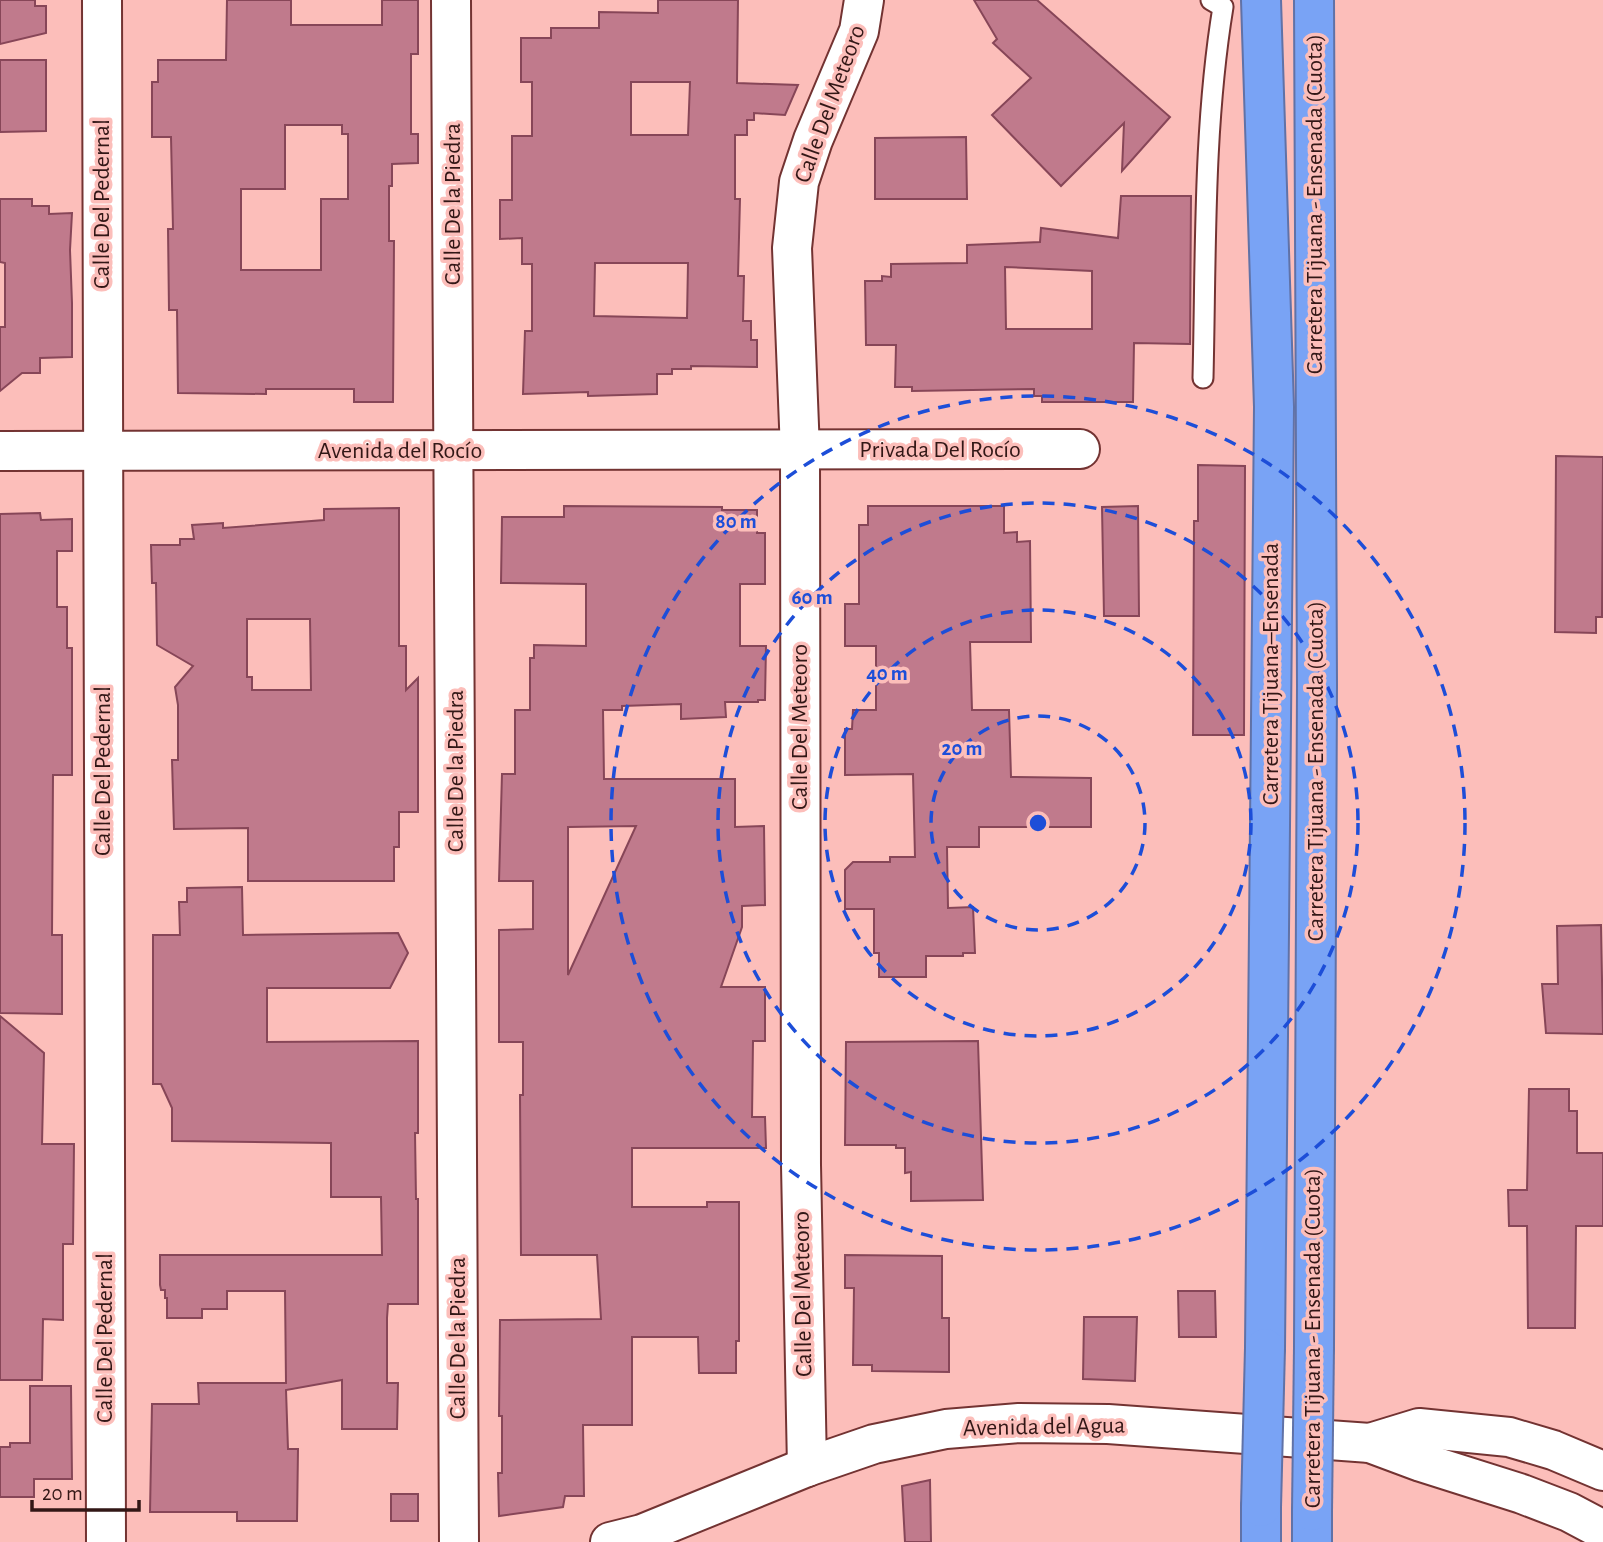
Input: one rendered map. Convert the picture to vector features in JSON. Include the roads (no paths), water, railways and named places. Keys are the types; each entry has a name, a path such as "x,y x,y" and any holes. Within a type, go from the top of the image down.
{"highway":[{"name":"Carretera Tijuana - Ensenada (Cuota)","path":"1312,1526 1317,685 1314,0"},
{"name":"Carretera Tijuana–Ensenada","path":"1262,13 1274,407 1265,1348"},
{"name":"Carretera Tijuana - Ensenada (Cuota)","path":"1261,1524 1265,1348"}],"street":[{"name":"Calle Del Pedernal","path":"102,0 106,1542"},
{"name":"Calle De la Piedra","path":"451,0 459,1542"},
{"name":"Calle Del Meteoro","path":"807,1468 801,1165 800,451 792,248 799,181 813,140 859,31 864,0"},
{"name":"Privada Del Rocío","path":"800,451 1080,449"},
{"name":"Avenida del Rocío","path":"0,452 800,451"},
{"name":"Avenida del Agua","path":"610,1542 642,1534 874,1444 946,1429 1019,1423 1108,1424 1370,1443 1421,1462 1522,1493 1569,1512 1603,1530"},
{"name":"Avenida del Agua","path":"1370,1443 1419,1428 1509,1437 1553,1450 1603,1471"}],"lane":[{"path":"1203,379 1207,174 1220,2 1262,13"}]}
